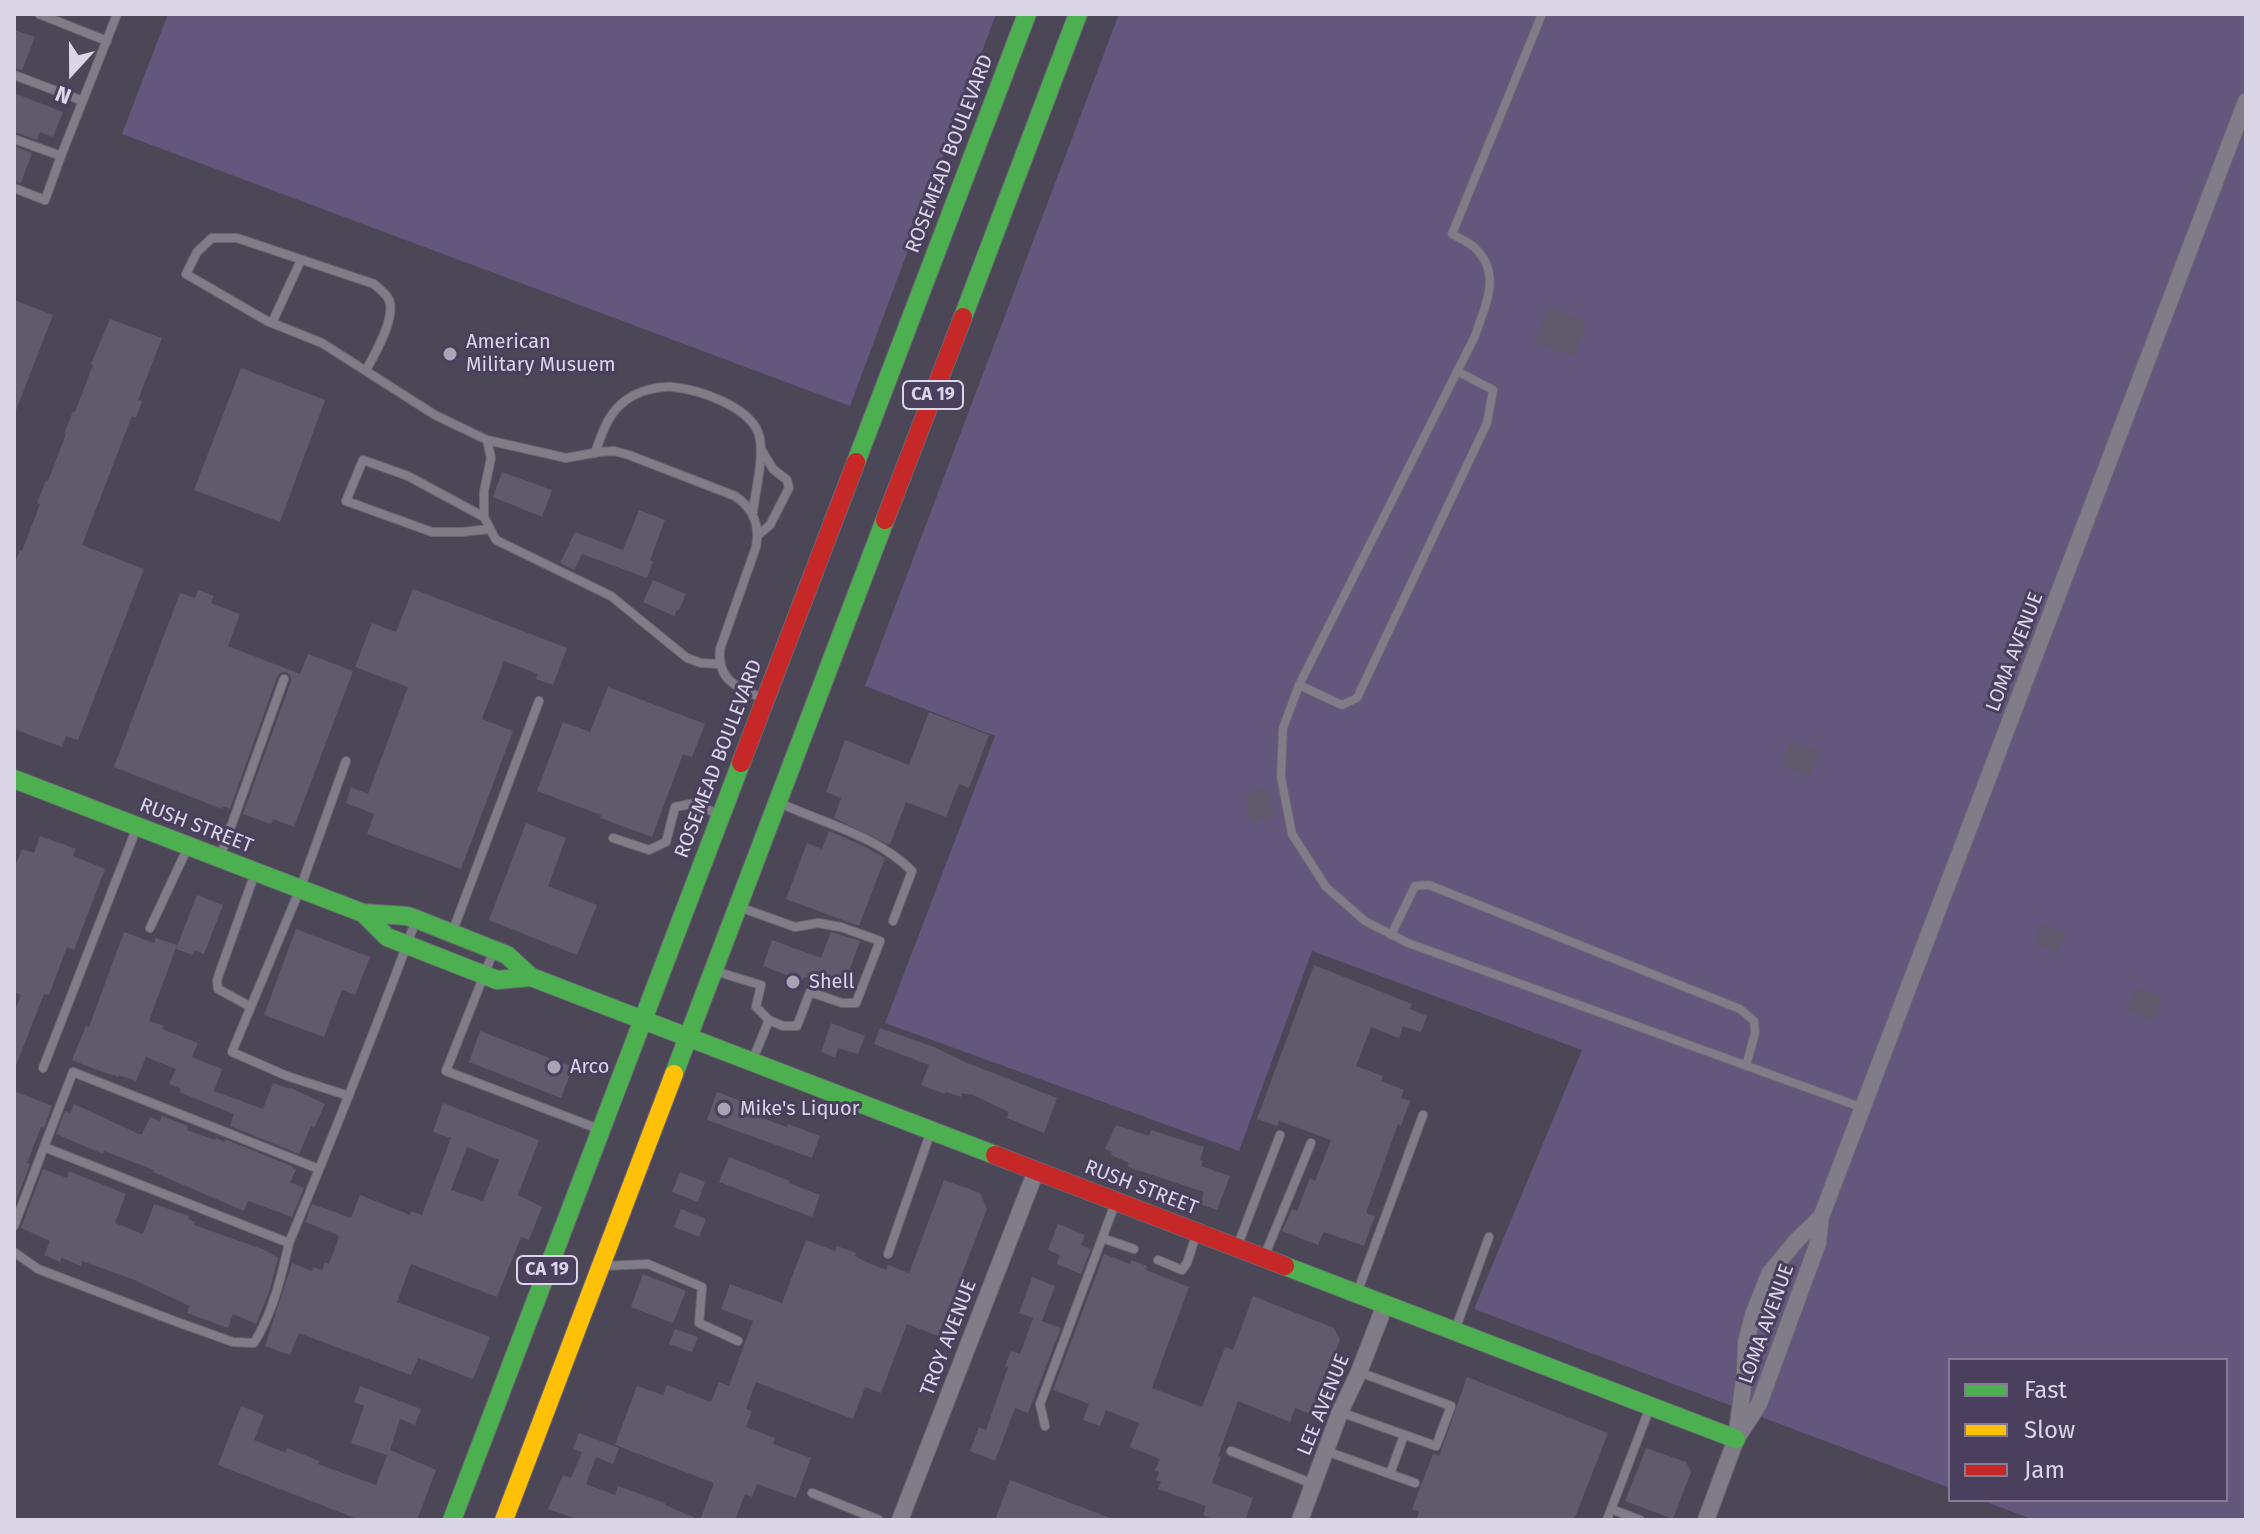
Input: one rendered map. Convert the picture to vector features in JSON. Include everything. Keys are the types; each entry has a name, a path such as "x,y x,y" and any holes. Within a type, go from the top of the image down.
{"main road":[{"name":"ROSEMEAD BOULEVARD","path":"452,1520 1027,14"},
{"name":"CA 19","path":"504,1520 1078,14"},
{"name":"RUSH STREET","path":"14,779 363,913 416,919 507,955 531,977 1736,1439"},
{"name":"RUSH STREET","path":"363,913 387,937 497,980 531,977"}],"street":[{"name":"LOMA AVENUE","path":"1736,1439 1759,1404 1818,1243 1821,1217 2246,101"},
{"name":"TROY AVENUE","path":"900,1520 1036,1171"},
{"name":"LOMA AVENUE","path":"1706,1520 1736,1439 1746,1342 1753,1315 1769,1274 1821,1217"},
{"name":"LEE AVENUE","path":"1300,1520 1340,1412 1385,1305"}],"lane":[{"path":"39,14 107,41"},
{"path":"14,188 45,200 117,14"},
{"path":"1542,14 1452,234 1474,248 1489,270 1491,286 1475,336 1299,685 1283,728 1281,777 1292,834 1326,887 1365,921 1391,935 1422,949 1863,1109"},
{"path":"14,75 83,101"},
{"path":"14,139 61,156"},
{"path":"366,370 391,313 389,299 374,284 237,238 212,238 197,252 186,274 272,323 322,343 398,394 487,440 566,458 614,451 629,455 735,496 753,512"},
{"path":"272,323 301,260"},
{"path":"1299,685 1342,705 1357,698 1487,423 1493,390 1457,371"},
{"path":"595,453 606,423 617,408 649,389 673,387 705,395 744,413 753,422 761,448 753,512 758,535 720,649 720,664 727,679 735,686 766,699"},
{"path":"487,440 491,458 484,491 484,517 496,540 611,596 687,658 701,663 720,664"},
{"path":"758,535 770,525 789,488 787,480 773,469 761,448"},
{"path":"484,517 408,476 363,460 346,501 432,532 490,529"},
{"path":"219,858 284,679"},
{"path":"451,934 539,701"},
{"path":"346,761 300,889 232,1052 287,1076 349,1096"},
{"path":"777,802 896,855 912,871 893,921"},
{"path":"613,838 649,850 666,842 675,807 695,803 721,816"},
{"path":"43,1068 138,827"},
{"path":"150,928 188,846"},
{"path":"251,1007 218,989 217,980 256,872"},
{"path":"1391,935 1415,886 1429,885 1740,1009 1754,1021 1755,1033 1746,1066"},
{"path":"713,970 761,985 756,1007 769,1020 783,1026 797,1026 810,992 842,1003 856,1003 880,941 841,927 818,923 795,927 737,907"},
{"path":"14,1252 38,1269 177,1322 233,1342 254,1343 265,1325 289,1243 416,919"},
{"path":"494,950 446,1071 600,1130"},
{"path":"752,1063 769,1020"},
{"path":"14,1226 73,1072 319,1169"},
{"path":"1357,1294 1423,1115"},
{"path":"888,1254 931,1131"},
{"path":"1237,1248 1280,1135"},
{"path":"1264,1258 1311,1143"},
{"path":"44,1147 289,1243"},
{"path":"1045,1426 1040,1404 1116,1201"},
{"path":"1158,1260 1182,1270 1197,1233"},
{"path":"1455,1331 1489,1237"},
{"path":"1102,1238 1134,1249"},
{"path":"600,1267 648,1264 702,1287 699,1323 738,1341"},
{"path":"1340,1412 1436,1446 1451,1406 1359,1372"},
{"path":"1607,1520 1650,1406"},
{"path":"1390,1474 1404,1435"},
{"path":"1231,1451 1313,1484"},
{"path":"1326,1451 1415,1483"},
{"path":"812,1493 879,1520"},
{"path":"1611,1509 1640,1520"}],"shaded area":[{"path":"168,14 996,14 850,406 122,134"},
{"path":"1119,14 2246,14 2246,1520 2034,1520 1986,1502 2228,1502 2228,1358 1948,1358 1948,1487 1474,1309 1582,1050 1312,951 1239,1151 885,1023 995,736 865,686"}],"building":[{"path":"14,30 35,37 22,70 14,68"},
{"path":"14,93 63,112 53,137 40,132 37,140 14,132"},
{"path":"14,146 32,153 21,183 14,181"},
{"path":"14,300 53,315 15,413 14,413"},
{"path":"1548,307 1587,322 1574,357 1535,342"},
{"path":"110,319 162,338 138,400 142,401 136,418 132,416 82,545 144,569 78,740 66,736 62,747 14,729 14,565"},
{"path":"241,368 325,400 280,522 194,490"},
{"path":"502,472 552,490 542,517 493,497"},
{"path":"639,510 665,520 650,560 653,562 647,578 582,554 574,570 560,563 575,532 623,550"},
{"path":"653,580 686,594 674,616 643,602"},
{"path":"413,589 567,648 553,685 536,679 538,674 504,661 482,719 513,731 461,869 367,834 374,814 346,803 351,787 368,794 408,687 355,667 372,623 396,632"},
{"path":"198,590 214,596 211,603 240,614 228,646 300,674 308,654 353,671 294,827 273,819 271,824 243,814 291,681 286,672 277,677 230,809 223,806 222,809 114,767 180,593 195,598"},
{"path":"608,687 705,724 692,757 683,754 652,837 537,791 563,722 590,732"},
{"path":"929,712 989,735 969,788 959,784 946,817 906,802 890,845 834,818 841,798 826,792 845,740 909,765"},
{"path":"1791,741 1819,752 1809,775 1781,764"},
{"path":"1267,788 1275,816 1251,822 1244,795"},
{"path":"526,823 566,838 548,886 597,905 577,955 489,920"},
{"path":"829,831 885,858 859,926 786,899 807,843 822,849"},
{"path":"40,836 76,849 73,856 105,869 74,950 67,947 49,995 44,994 15,1068 14,1013 21,995 14,992 14,869 22,849 34,853"},
{"path":"197,895 223,905 204,954 195,950 193,955 176,949"},
{"path":"2041,924 2064,933 2057,952 2034,943"},
{"path":"296,929 370,957 355,995 342,990 324,1037 264,1015"},
{"path":"124,932 154,943 156,938 177,945 149,1021 198,1043 192,1057 222,1069 214,1091 263,1109 273,1083 325,1104 299,1154 230,1126 234,1114 179,1092 181,1089 169,1084 176,1069 146,1057 136,1081 72,1060 86,1026 89,1027"},
{"path":"831,932 860,941 842,991 804,977 802,981 763,966 772,940 821,958"},
{"path":"1314,965 1412,1004 1410,1009 1427,1016 1421,1032 1403,1026 1399,1038 1371,1027 1356,1066 1383,1076 1381,1081 1404,1090 1401,1098 1410,1101 1401,1126 1398,1124 1366,1213 1375,1216 1364,1246 1324,1232 1318,1245 1282,1231 1292,1209 1297,1211 1310,1178 1315,1181 1331,1140 1279,1121 1277,1126 1257,1119"},
{"path":"2136,987 2163,998 2154,1020 2127,1010"},
{"path":"831,1023 865,1036 858,1054 838,1048 835,1058 821,1052"},
{"path":"880,1028 1057,1098 1044,1133 1007,1118 1009,1112 973,1095 962,1093 961,1097 945,1094 921,1085 929,1065 874,1044"},
{"path":"480,1031 573,1067 561,1098 469,1062"},
{"path":"14,1091 52,1106 27,1163 30,1164 14,1206"},
{"path":"717,1092 760,1108 756,1116 820,1136 812,1158 707,1120"},
{"path":"443,1103 539,1140 518,1195 542,1207 529,1240 521,1237 497,1297 411,1264 397,1302 490,1337 473,1379 418,1358 411,1375 299,1333 290,1355 265,1346 292,1263 312,1271 313,1267 322,1270 325,1262 329,1264 339,1237 305,1222 312,1204 351,1218 360,1195 410,1215 411,1211 422,1215 451,1138 433,1132","holes":["467,1147 499,1160 483,1201 451,1190"]},
{"path":"74,1104 139,1134 142,1134 150,1117 160,1121 162,1116 188,1126 187,1130 215,1140 224,1142 225,1139 294,1167 296,1170 290,1182 304,1188 292,1217 248,1201 244,1211 154,1170 104,1151 103,1154 56,1134 65,1111 70,1113"},
{"path":"1116,1125 1149,1136 1151,1130 1204,1147 1201,1166 1230,1176 1217,1210 1200,1204 1204,1192 1128,1167 1129,1163 1111,1155 1112,1152 1105,1149"},
{"path":"729,1157 820,1195 812,1217 719,1182"},
{"path":"43,1169 67,1178 69,1171 126,1194 115,1223 143,1234 154,1204 189,1216 194,1225 265,1250 278,1258 256,1324 233,1314 228,1328 187,1313 190,1306 132,1279 82,1261 81,1266 44,1255 50,1241 21,1228"},
{"path":"680,1172 705,1182 698,1202 672,1192"},
{"path":"944,1180 980,1193 987,1209 938,1336 907,1324 881,1393 865,1387 853,1419 756,1382 746,1409 752,1411 746,1427 775,1438 773,1444 811,1458 796,1498 757,1484 752,1497 745,1494 735,1520 700,1520 714,1483 615,1445 637,1386 663,1395 667,1385 711,1402 719,1382 729,1386 753,1321 721,1309 730,1284 782,1303 806,1240 835,1251 837,1246 856,1253 855,1256 886,1270 888,1265 909,1273"},
{"path":"681,1209 706,1219 699,1237 674,1227"},
{"path":"1058,1224 1085,1235 1081,1245 1091,1249 1081,1274 1057,1264 1060,1255 1048,1250"},
{"path":"1104,1254 1130,1264 1131,1260 1147,1266 1146,1270 1189,1287 1152,1388 1202,1407 1225,1347 1233,1350 1253,1296 1334,1328 1340,1340 1311,1414 1295,1408 1290,1422 1238,1401 1218,1456 1221,1457 1212,1483 1253,1498 1245,1520 1215,1520 1203,1515 1206,1506 1158,1489 1161,1482 1156,1480 1159,1472 1155,1470 1160,1459 1130,1447 1139,1423 1106,1410 1100,1426 1083,1420 1089,1404 1053,1390"},
{"path":"643,1274 686,1291 673,1323 631,1307"},
{"path":"1032,1277 1055,1286 1042,1321 1019,1313"},
{"path":"1033,1318 1061,1328 1028,1413 1015,1408 995,1461 970,1451 979,1427 986,1430 1011,1351 1020,1354"},
{"path":"675,1329 698,1337 692,1352 669,1344"},
{"path":"1467,1377 1608,1433 1574,1520 1416,1520 1419,1512 1412,1509 1433,1454 1439,1456"},
{"path":"360,1386 421,1409 415,1425 400,1419 390,1450 436,1470 417,1520 360,1520 218,1465 241,1406 264,1415 254,1440 286,1453 287,1448 319,1461 318,1464 376,1485 387,1455 351,1443 364,1406 354,1402"},
{"path":"579,1433 619,1448 613,1464 596,1457 586,1484 615,1495 618,1486 700,1520 580,1520 548,1509 563,1475 571,1478 582,1452 573,1449"},
{"path":"1646,1448 1686,1462 1691,1472 1673,1519 1625,1501"},
{"path":"1010,1480 1113,1519 1113,1520 995,1520"}],"traffic: fast":[{"path":"856,462 1027,14"},
{"path":"963,317 1078,14"},
{"path":"674,1074 885,520"},
{"path":"452,1520 741,763"},
{"path":"14,779 363,913 416,919 507,955 531,977 995,1155"},
{"path":"363,913 387,937 497,980 531,977"},
{"path":"1285,1266 1736,1439"}],"traffic: slow":[{"path":"504,1520 674,1074"}],"traffic: jam":[{"path":"885,520 963,317"},
{"path":"741,763 856,462"},
{"path":"995,1155 1285,1266"}],"place":[{"name":"American Military Musuem","path":"450,354"},
{"name":"Shell","path":"793,982"},
{"name":"Arco","path":"554,1067"},
{"name":"Mike's Liquor","path":"724,1109"}]}
